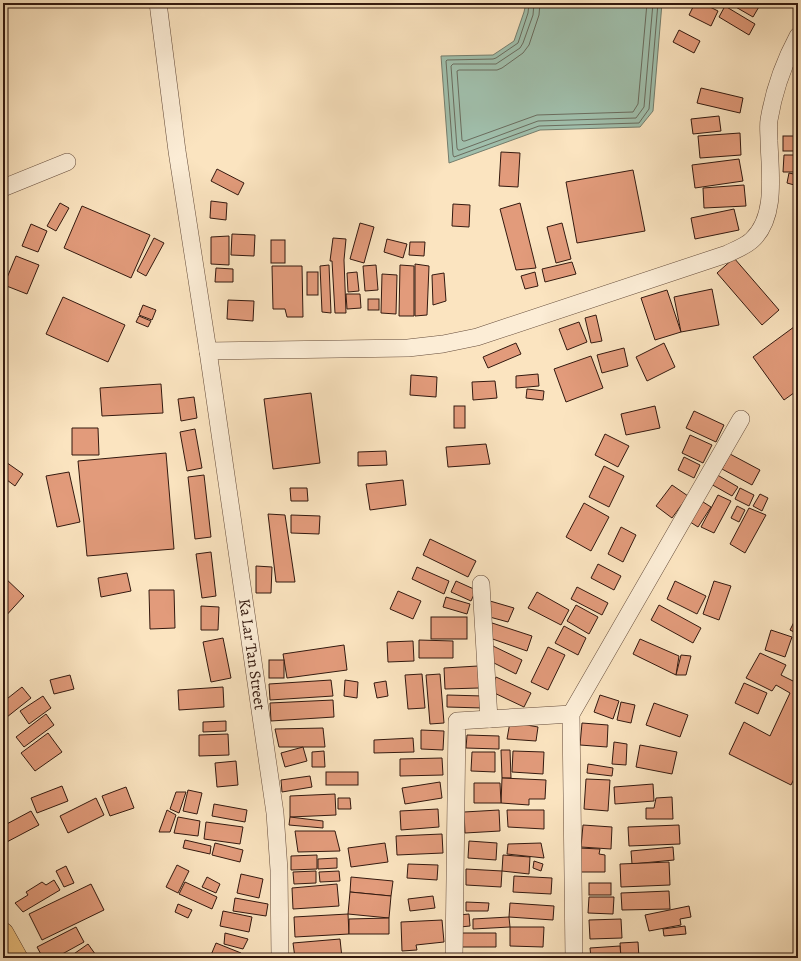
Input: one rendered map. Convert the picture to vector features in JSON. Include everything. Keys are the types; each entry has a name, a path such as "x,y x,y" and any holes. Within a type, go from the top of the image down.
{"main road":[{"path":"3,933 17,958"}],"street":[{"name":"Ka Lar Tan Street","path":"158,3 177,151 208,351 275,813 279,870 280,958"},
{"path":"208,351 408,348 443,344 477,337 728,254 751,241 761,230 767,217 770,198 769,121 779,80 798,36"},
{"path":"3,188 66,162"},
{"path":"574,958 571,714 741,419"},
{"path":"481,584 489,719"},
{"path":"454,958 457,721 571,714"}],"water":[{"path":"526,3 662,3 653,111 640,127 540,130 449,163 441,56 493,55 514,41"}],"building":[{"path":"695,3 702,3 718,11 711,26 689,15"},
{"path":"736,3 757,3 760,5 753,17 734,6"},
{"path":"725,6 755,24 749,35 719,17"},
{"path":"679,30 700,41 694,53 673,42"},
{"path":"3,88 7,96 3,98"},
{"path":"701,88 743,98 740,113 697,103"},
{"path":"719,116 721,131 693,134 691,119"},
{"path":"740,133 741,155 700,158 698,136"},
{"path":"783,136 798,136 798,151 783,151"},
{"path":"501,152 520,153 518,187 499,186"},
{"path":"784,155 798,155 798,172 783,172"},
{"path":"739,159 743,181 695,188 692,165"},
{"path":"217,169 244,183 238,195 211,181"},
{"path":"633,170 645,231 577,243 566,182"},
{"path":"789,173 798,175 798,186 787,183"},
{"path":"744,185 746,206 704,208 703,188"},
{"path":"211,201 227,203 226,220 210,218"},
{"path":"60,203 69,208 56,231 47,226"},
{"path":"520,203 536,268 516,270 500,209"},
{"path":"453,204 470,205 469,227 452,226"},
{"path":"82,206 150,235 131,278 64,248"},
{"path":"734,209 739,230 695,239 691,218"},
{"path":"360,223 374,227 364,263 350,259"},
{"path":"562,223 571,259 556,263 547,227"},
{"path":"31,224 47,231 38,252 22,246"},
{"path":"3,234 8,239 3,244"},
{"path":"232,234 255,235 254,256 231,255"},
{"path":"229,236 229,265 211,264 211,237"},
{"path":"154,238 164,243 146,276 137,271"},
{"path":"333,238 346,239 344,260 346,313 335,313 332,261 330,261"},
{"path":"387,239 407,244 403,258 384,252"},
{"path":"271,240 285,240 285,263 271,263"},
{"path":"410,242 425,242 424,256 409,255"},
{"path":"16,256 39,265 27,294 4,285"},
{"path":"734,258 779,310 762,325 717,273"},
{"path":"572,262 576,274 545,282 542,269"},
{"path":"415,264 429,266 427,315 415,316"},
{"path":"329,265 331,313 322,312 320,266"},
{"path":"376,265 378,290 365,291 363,266"},
{"path":"400,265 414,266 414,316 399,316"},
{"path":"272,266 302,266 303,317 287,317 285,309 273,309"},
{"path":"216,268 233,269 233,282 215,282"},
{"path":"307,272 318,272 318,295 307,295"},
{"path":"357,272 359,291 348,292 347,273"},
{"path":"535,272 538,286 525,289 521,276"},
{"path":"444,273 446,301 433,305 432,275"},
{"path":"382,274 397,275 396,314 381,313"},
{"path":"712,289 719,325 681,332 674,297"},
{"path":"667,290 681,332 655,340 641,298"},
{"path":"346,294 360,294 361,308 347,309"},
{"path":"63,297 125,325 108,362 46,334"},
{"path":"368,299 379,299 379,310 368,310"},
{"path":"228,300 254,301 253,321 227,319"},
{"path":"143,305 156,310 152,320 139,315"},
{"path":"596,315 602,341 591,343 585,318"},
{"path":"139,316 151,321 148,327 136,322"},
{"path":"579,322 587,342 567,350 559,329"},
{"path":"798,324 798,390 784,400 753,357"},
{"path":"516,343 521,354 488,368 483,357"},
{"path":"664,343 675,367 647,381 636,357"},
{"path":"624,348 628,366 602,373 597,355"},
{"path":"591,356 603,388 566,402 554,369"},
{"path":"538,374 539,386 516,388 516,376"},
{"path":"411,375 437,377 436,397 410,395"},
{"path":"495,381 497,398 473,400 472,382"},
{"path":"161,384 163,413 102,416 100,388"},
{"path":"527,389 544,391 543,400 526,398"},
{"path":"311,393 320,463 273,469 264,399"},
{"path":"194,397 197,418 181,421 178,399"},
{"path":"454,406 465,406 465,428 454,428"},
{"path":"655,406 660,428 626,435 621,414"},
{"path":"694,411 724,425 716,442 686,428"},
{"path":"72,428 98,428 99,455 72,455"},
{"path":"195,429 202,468 187,471 180,432"},
{"path":"605,434 629,446 618,467 595,455"},
{"path":"690,435 712,445 703,463 682,453"},
{"path":"486,444 490,464 448,467 446,447"},
{"path":"386,451 387,465 358,466 358,452"},
{"path":"166,453 174,549 87,556 78,461"},
{"path":"730,454 760,470 752,485 722,469"},
{"path":"684,457 700,465 694,478 678,470"},
{"path":"3,460 23,474 15,486 3,477"},
{"path":"604,466 624,476 609,507 589,497"},
{"path":"69,472 80,522 57,527 46,476"},
{"path":"714,473 738,487 732,496 709,483"},
{"path":"204,475 211,537 195,539 188,477"},
{"path":"403,480 406,505 370,510 366,484"},
{"path":"672,485 688,496 672,518 656,506"},
{"path":"290,488 307,488 308,501 291,501"},
{"path":"740,488 754,495 749,506 735,499"},
{"path":"760,494 768,498 762,511 753,506"},
{"path":"718,495 731,501 714,533 701,527"},
{"path":"700,500 711,507 698,527 687,520"},
{"path":"584,503 609,517 591,551 566,537"},
{"path":"737,506 745,510 739,522 731,518"},
{"path":"749,508 766,515 745,553 730,544"},
{"path":"268,514 285,515 295,582 276,582"},
{"path":"291,515 320,516 319,534 291,533"},
{"path":"621,527 636,535 623,562 608,554"},
{"path":"430,539 476,561 468,577 423,555"},
{"path":"211,552 216,596 202,598 196,554"},
{"path":"598,564 621,576 614,590 591,578"},
{"path":"256,566 272,567 271,593 256,593"},
{"path":"417,567 449,581 444,594 412,579"},
{"path":"127,573 131,591 101,597 98,578"},
{"path":"3,576 24,596 3,619"},
{"path":"456,581 476,590 471,601 451,592"},
{"path":"675,581 706,596 697,614 667,599"},
{"path":"714,581 731,586 719,620 703,614"},
{"path":"577,587 608,603 602,615 571,599"},
{"path":"149,590 174,590 175,628 150,629"},
{"path":"398,591 421,601 413,619 390,609"},
{"path":"537,592 569,610 561,625 528,608"},
{"path":"446,597 470,604 467,614 443,607"},
{"path":"490,601 514,608 508,622 486,616"},
{"path":"576,605 598,617 589,634 567,621"},
{"path":"659,605 701,628 693,643 651,620"},
{"path":"201,606 219,607 218,630 201,630"},
{"path":"798,614 798,634 790,630"},
{"path":"431,617 467,617 467,639 431,639"},
{"path":"489,622 532,636 527,651 484,636"},
{"path":"564,626 586,638 578,655 555,643"},
{"path":"771,630 792,637 785,657 765,650"},
{"path":"223,638 231,678 211,682 203,642"},
{"path":"640,639 679,656 676,675 633,654"},
{"path":"419,640 453,641 453,658 419,658"},
{"path":"413,641 414,661 388,662 387,642"},
{"path":"344,645 347,670 287,678 283,654"},
{"path":"493,646 522,660 516,674 486,659"},
{"path":"548,647 565,655 548,690 531,682"},
{"path":"760,653 786,665 781,675 793,681 797,674 798,675 798,771 791,785 729,754 744,722 770,736 790,693 776,685 772,691 746,678"},
{"path":"681,655 691,656 686,675 676,675"},
{"path":"269,660 284,660 284,678 269,678"},
{"path":"478,666 479,688 445,689 444,668"},
{"path":"422,674 425,708 408,709 405,675"},
{"path":"440,674 444,723 430,724 426,675"},
{"path":"70,675 74,689 54,694 50,680"},
{"path":"496,677 531,693 524,707 490,691"},
{"path":"331,680 333,696 270,700 269,684"},
{"path":"345,680 358,682 357,698 344,696"},
{"path":"386,681 388,696 377,698 374,683"},
{"path":"744,683 767,693 758,714 735,703"},
{"path":"22,687 31,698 7,717 3,712 3,702"},
{"path":"223,687 224,707 179,710 178,690"},
{"path":"447,695 483,696 483,708 447,707"},
{"path":"600,695 619,701 613,719 594,712"},
{"path":"43,696 51,708 29,724 20,711"},
{"path":"333,700 334,717 271,721 270,703"},
{"path":"621,702 635,705 631,723 617,720"},
{"path":"654,703 688,715 680,737 646,725"},
{"path":"46,714 54,725 24,747 16,737"},
{"path":"226,721 226,731 203,732 203,722"},
{"path":"510,722 538,727 536,741 507,739"},
{"path":"582,723 608,725 607,747 580,745"},
{"path":"323,728 325,747 279,747 275,729"},
{"path":"421,730 444,731 443,750 421,749"},
{"path":"48,733 62,752 35,771 21,753"},
{"path":"228,734 229,755 199,756 199,735"},
{"path":"467,735 499,736 499,749 466,748"},
{"path":"413,738 414,752 374,753 374,740"},
{"path":"614,742 627,744 626,765 612,764"},
{"path":"640,745 677,752 672,774 636,767"},
{"path":"303,747 307,761 285,767 281,753"},
{"path":"501,750 510,750 511,778 502,778"},
{"path":"324,751 325,767 312,767 312,752"},
{"path":"513,751 544,752 543,774 512,772"},
{"path":"472,752 495,752 495,772 471,771"},
{"path":"442,758 443,775 400,776 400,759"},
{"path":"236,761 238,785 217,787 215,763"},
{"path":"588,764 613,768 612,776 587,773"},
{"path":"326,772 358,772 358,785 326,785"},
{"path":"310,776 312,787 282,792 281,780"},
{"path":"502,778 546,780 545,799 529,799 529,805 501,803"},
{"path":"586,779 610,780 608,811 584,809"},
{"path":"440,782 442,798 405,804 402,788"},
{"path":"474,783 500,783 501,803 474,803"},
{"path":"653,784 654,801 615,804 614,787"},
{"path":"62,786 68,801 37,813 31,798"},
{"path":"126,787 134,808 110,816 102,796"},
{"path":"188,790 202,793 197,814 183,811"},
{"path":"176,792 186,792 179,813 170,809"},
{"path":"335,794 336,815 290,817 290,796"},
{"path":"672,797 673,819 646,819 646,808 654,808 656,798"},
{"path":"96,798 104,815 68,833 60,816"},
{"path":"338,798 350,798 351,809 338,809"},
{"path":"214,804 247,810 245,822 212,816"},
{"path":"438,809 439,827 401,830 400,811"},
{"path":"167,810 176,815 170,832 159,832"},
{"path":"499,810 500,831 465,833 464,812"},
{"path":"507,810 544,810 544,829 508,827"},
{"path":"31,811 39,825 3,844 3,826"},
{"path":"178,817 200,821 198,836 174,833"},
{"path":"290,817 323,821 323,828 289,825"},
{"path":"206,822 243,827 240,844 204,839"},
{"path":"583,825 612,827 611,849 581,847"},
{"path":"679,825 680,844 629,846 628,827"},
{"path":"295,831 335,831 340,851 298,852"},
{"path":"442,834 443,853 397,855 396,836"},
{"path":"185,840 211,846 210,854 183,848"},
{"path":"469,841 497,843 496,860 468,858"},
{"path":"215,843 243,850 240,862 212,855"},
{"path":"385,843 388,862 351,867 348,848"},
{"path":"541,843 544,858 507,854 508,844"},
{"path":"673,847 674,860 632,864 631,851"},
{"path":"579,848 600,849 599,854 605,855 605,872 579,872"},
{"path":"317,855 317,869 291,870 291,856"},
{"path":"503,855 530,857 529,874 502,871"},
{"path":"337,858 337,868 318,869 318,859"},
{"path":"534,861 543,864 541,871 533,868"},
{"path":"669,862 670,885 621,887 620,864"},
{"path":"408,864 438,865 437,880 407,878"},
{"path":"177,865 189,871 178,893 166,887"},
{"path":"66,866 74,883 64,887 56,871"},
{"path":"466,869 502,871 501,887 466,885"},
{"path":"316,871 316,883 294,884 293,872"},
{"path":"339,871 340,881 320,882 319,872"},
{"path":"241,874 263,879 259,898 237,893"},
{"path":"514,876 552,878 551,894 513,892"},
{"path":"207,877 220,884 216,893 202,887"},
{"path":"351,877 393,881 391,896 350,892"},
{"path":"54,880 60,890 23,912 15,903 28,895 26,892 42,882 46,885"},
{"path":"185,882 217,897 212,909 179,894"},
{"path":"589,883 611,883 611,895 589,895"},
{"path":"91,884 104,910 42,940 29,914"},
{"path":"337,884 339,906 293,909 292,888"},
{"path":"669,891 670,909 622,910 621,893"},
{"path":"350,892 391,896 389,918 348,914"},
{"path":"433,896 435,908 410,911 408,899"},
{"path":"589,897 614,897 613,914 588,913"},
{"path":"235,898 268,904 266,916 233,911"},
{"path":"466,902 489,903 488,911 466,911"},
{"path":"510,903 554,906 553,920 509,917"},
{"path":"178,904 192,910 188,918 175,912"},
{"path":"689,906 691,917 680,919 681,925 649,931 645,915"},
{"path":"223,911 252,917 249,932 220,926"},
{"path":"348,914 349,934 295,937 294,917"},
{"path":"469,914 470,926 460,927 459,915"},
{"path":"509,917 510,927 473,929 473,919"},
{"path":"389,918 389,934 349,934 349,919"},
{"path":"621,919 622,938 590,939 589,920"},
{"path":"442,920 444,942 416,945 417,950 402,951 401,922"},
{"path":"685,926 686,934 664,936 663,929"},
{"path":"76,927 84,942 55,958 43,958 37,947"},
{"path":"510,927 544,927 543,947 510,946"},
{"path":"225,933 248,939 243,949 224,944"},
{"path":"458,933 496,933 496,947 457,947"},
{"path":"340,939 342,958 295,958 293,943"},
{"path":"638,942 639,958 621,958 620,943"},
{"path":"216,943 241,953 239,958 219,958 211,955"},
{"path":"88,944 98,958 68,958"},
{"path":"620,946 621,958 591,958 590,948"},
{"path":"398,955 430,956 430,958 399,958"}]}
